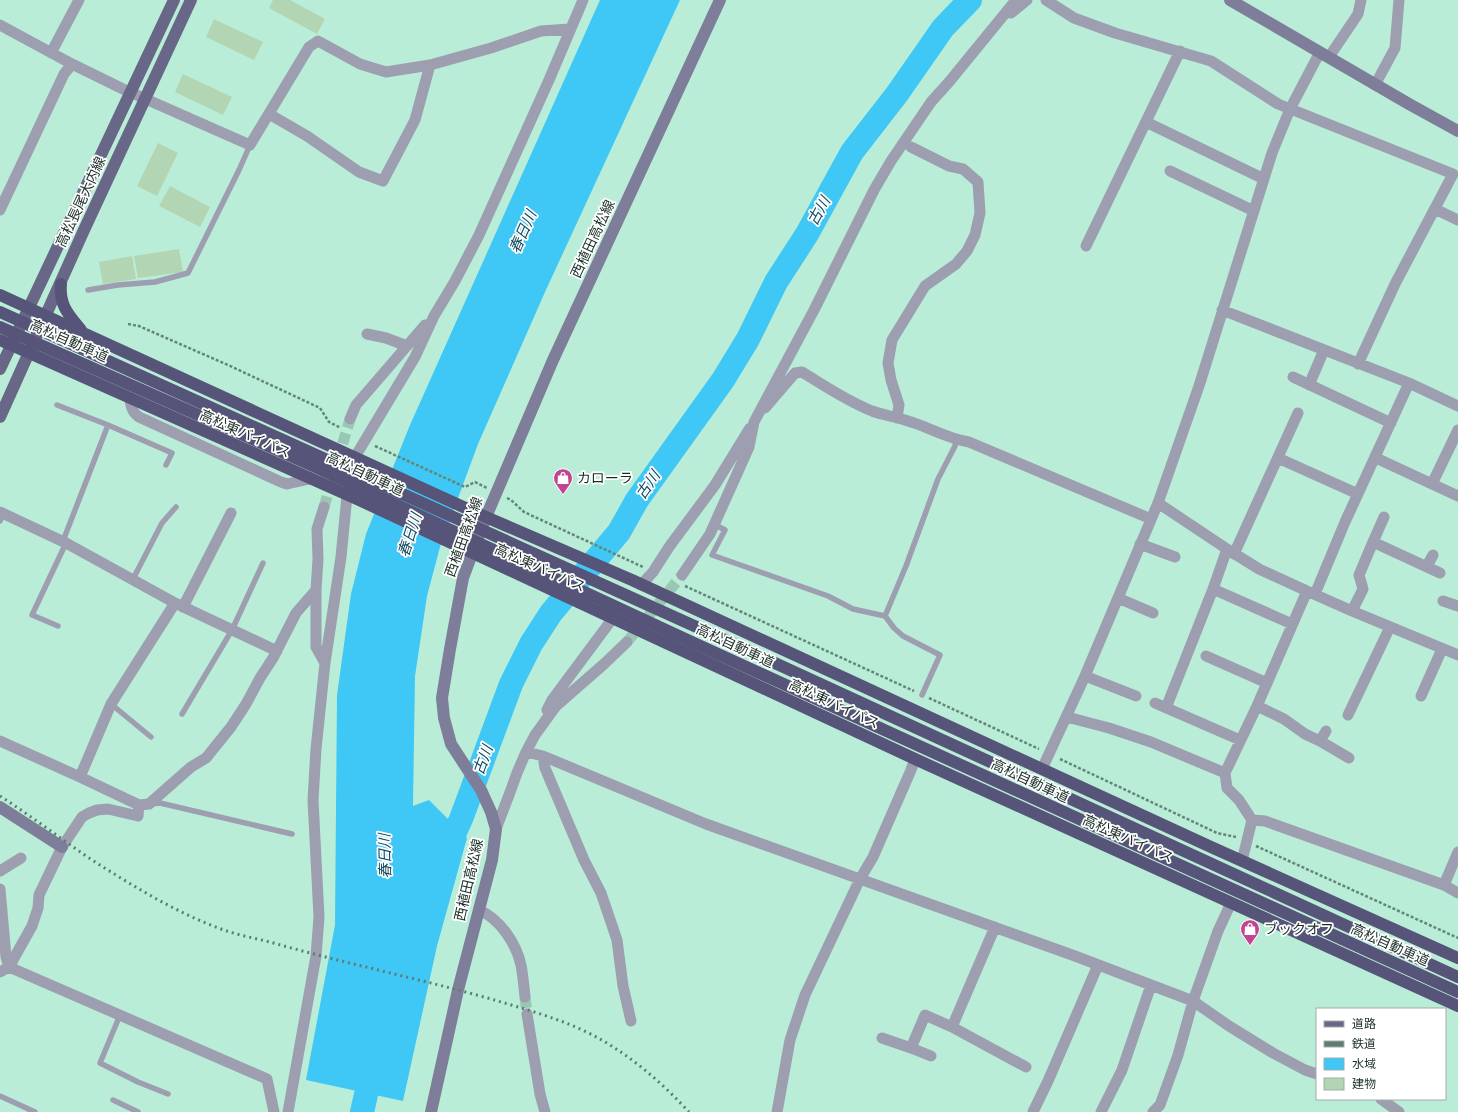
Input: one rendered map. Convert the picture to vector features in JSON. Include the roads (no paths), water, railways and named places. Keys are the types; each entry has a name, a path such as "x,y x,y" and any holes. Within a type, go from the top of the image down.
{"highway":[{"path":"61,284 60,294 62,303 68,314 84,333"},
{"name":"高松東バイパス","path":"0,295 355,456 472,511 569,552 1242,861 1458,958"},
{"name":"高松自動車道","path":"0,312 700,629 1458,977"},
{"name":"高松自動車道","path":"0,327 311,465 696,644 1458,992"},
{"name":"高松東バイパス","path":"0,340 352,498 609,616 914,759 1458,1006"}],"main road":[{"name":"高松長尾大内線","path":"0,369 174,0"},
{"name":"高松長尾大内線","path":"0,417 84,230 192,0"},
{"name":"西植田高松線","path":"432,1112 458,990 492,860 496,829 491,812 481,790 451,744 444,718 442,698 463,578 486,517 553,360 720,0"},
{"path":"1230,0 1375,85 1458,131"},
{"path":"0,807 62,847"}],"street":[{"path":"51,52 79,0"},
{"path":"355,456 415,357 434,316 455,281 479,235 549,80 583,0"},
{"path":"636,583 653,572 669,547 715,485 754,422 814,310 839,257 891,161 930,102 949,82 1016,0"},
{"path":"1003,16 1009,15 1028,0"},
{"path":"1046,0 1074,18 1115,33 1211,61 1278,104 1456,174 1435,209 1395,284 1358,364"},
{"path":"1042,769 1085,676 1158,503 1199,386 1272,153 1290,109 1324,55 1358,14 1361,0"},
{"path":"1375,85 1395,48 1398,0"},
{"path":"0,25 72,64 130,92 250,145 309,47 318,41 360,64 386,72 430,65 491,48 541,31 570,29"},
{"path":"1086,246 1180,51"},
{"path":"0,210 64,74 72,64"},
{"path":"269,114 307,136 359,172 383,181 415,120 430,65"},
{"path":"880,180 889,172 910,147 937,106 949,82"},
{"path":"1146,122 1264,179"},
{"path":"897,418 899,405 891,380 888,363 892,340 925,286 956,264 967,251 975,235 980,213 978,182 963,169 949,166 910,147"},
{"path":"1170,172 1254,211"},
{"path":"1435,209 1458,220"},
{"path":"1222,310 1409,383 1458,406"},
{"path":"350,420 356,405 434,316"},
{"path":"367,334 386,338 407,346"},
{"path":"1309,385 1324,350"},
{"path":"761,407 766,408 795,373 802,372 848,400 873,411 908,421 943,436 969,442 1151,519"},
{"path":"1293,377 1391,423"},
{"path":"1242,861 1252,820 1239,800 1227,788 1225,773 1257,706 1292,624 1311,593 1376,458 1409,383"},
{"path":"1166,708 1213,589 1278,458 1298,413"},
{"path":"682,580 710,534 748,447 754,422"},
{"path":"1432,484 1458,430"},
{"path":"1278,458 1358,494"},
{"path":"1376,458 1458,496"},
{"path":"288,1112 316,956 319,917 313,800 316,749 325,663 341,557 352,498"},
{"path":"1158,503 1259,569 1352,611 1458,655"},
{"path":"324,507 317,529 318,559 316,590 316,647 325,663"},
{"path":"80,777 111,704 179,605 231,513"},
{"path":"1,515 65,542 179,605 277,651"},
{"path":"1352,611 1362,589 1359,575 1384,517"},
{"path":"1374,542 1440,573"},
{"path":"1140,544 1175,557"},
{"path":"1427,566 1433,555"},
{"path":"1213,589 1292,624"},
{"path":"5,970 32,926 38,908 39,895 62,847 82,817 97,810 108,809 138,816 144,805 191,767 206,758 231,727 246,704 277,651 296,613 316,590"},
{"path":"1118,598 1153,613"},
{"path":"1443,600 1458,606"},
{"path":"496,829 526,752 552,700 609,616"},
{"path":"1348,715 1390,627"},
{"path":"535,735 556,706 627,642"},
{"path":"1421,696 1442,649"},
{"path":"1206,656 1267,683"},
{"path":"1085,676 1136,696"},
{"path":"1155,703 1240,740"},
{"path":"1257,706 1284,719 1305,734 1323,736 1349,758"},
{"path":"1067,717 1109,728 1144,740 1225,773"},
{"path":"0,741 144,805"},
{"path":"526,752 544,756 706,824 995,927 1193,1001 1229,1026 1273,1053 1316,1074"},
{"path":"544,756 545,768 575,840 601,893 617,940 623,986 631,1021"},
{"path":"778,1112 790,1040 805,995 860,879 873,857 911,770 914,759"},
{"path":"1252,820 1265,821 1444,885 1458,893"},
{"path":"1444,885 1458,852"},
{"path":"0,872 21,858"},
{"path":"0,889 6,957 5,970"},
{"path":"1153,1112 1160,1105 1175,1062 1193,1001 1218,931 1231,903"},
{"path":"479,910 488,914 512,942 521,965 525,996"},
{"path":"952,1026 995,927"},
{"path":"1033,1112 1098,965"},
{"path":"5,970 120,1015 267,1079 274,1112"},
{"path":"1100,1112 1122,1070 1151,985"},
{"path":"527,1014 540,1094 545,1112"},
{"path":"911,1048 925,1015 952,1026 1026,1067"},
{"path":"882,1038 931,1056"},
{"path":"1382,1100 1399,1112"}],"lane":[{"path":"88,290 118,285 155,282 188,273 250,145"},
{"path":"58,405 172,453 166,465"},
{"path":"58,626 32,615 65,542 108,425"},
{"path":"885,616 912,552 938,479 955,446 956,440"},
{"path":"133,579 162,523 176,507"},
{"path":"714,524 725,530 712,555 828,596 853,609 885,616 894,628 903,636 940,655 922,695"},
{"path":"182,714 232,630 263,563"},
{"path":"111,704 151,737"},
{"path":"144,805 160,803 292,834"},
{"path":"120,1015 100,1063 138,1082 168,1094"},
{"path":"0,1096 35,1112"},
{"path":"113,1100 138,1112"}],"water":[{"path":"600,0 680,0 545,292 478,444 440,547 427,596 415,676 413,806 429,800 467,838 437,946 403,1101 306,1080 335,925 337,695 351,594 366,534 410,425"}],"waterway":[{"name":"古川","path":"443,858 461,819 511,684 531,644 551,613 619,532 637,500 723,380 748,339 776,282 807,234 852,152 897,94 943,28 970,0"},
{"name":"春日川","path":"362,1112 374,1060"}],"tunnel":[{"path":"324,507 350,419"},
{"path":"627,642 682,575"},
{"path":"525,997 527,1014"}],"railway":[{"path":"0,796 107,870 187,915 239,935 436,984 552,1018 596,1037 631,1059 671,1093 689,1112"}],"place":[{"name":"カローラ","path":"563,495"},
{"name":"ブックオフ","path":"1250,946"}]}
